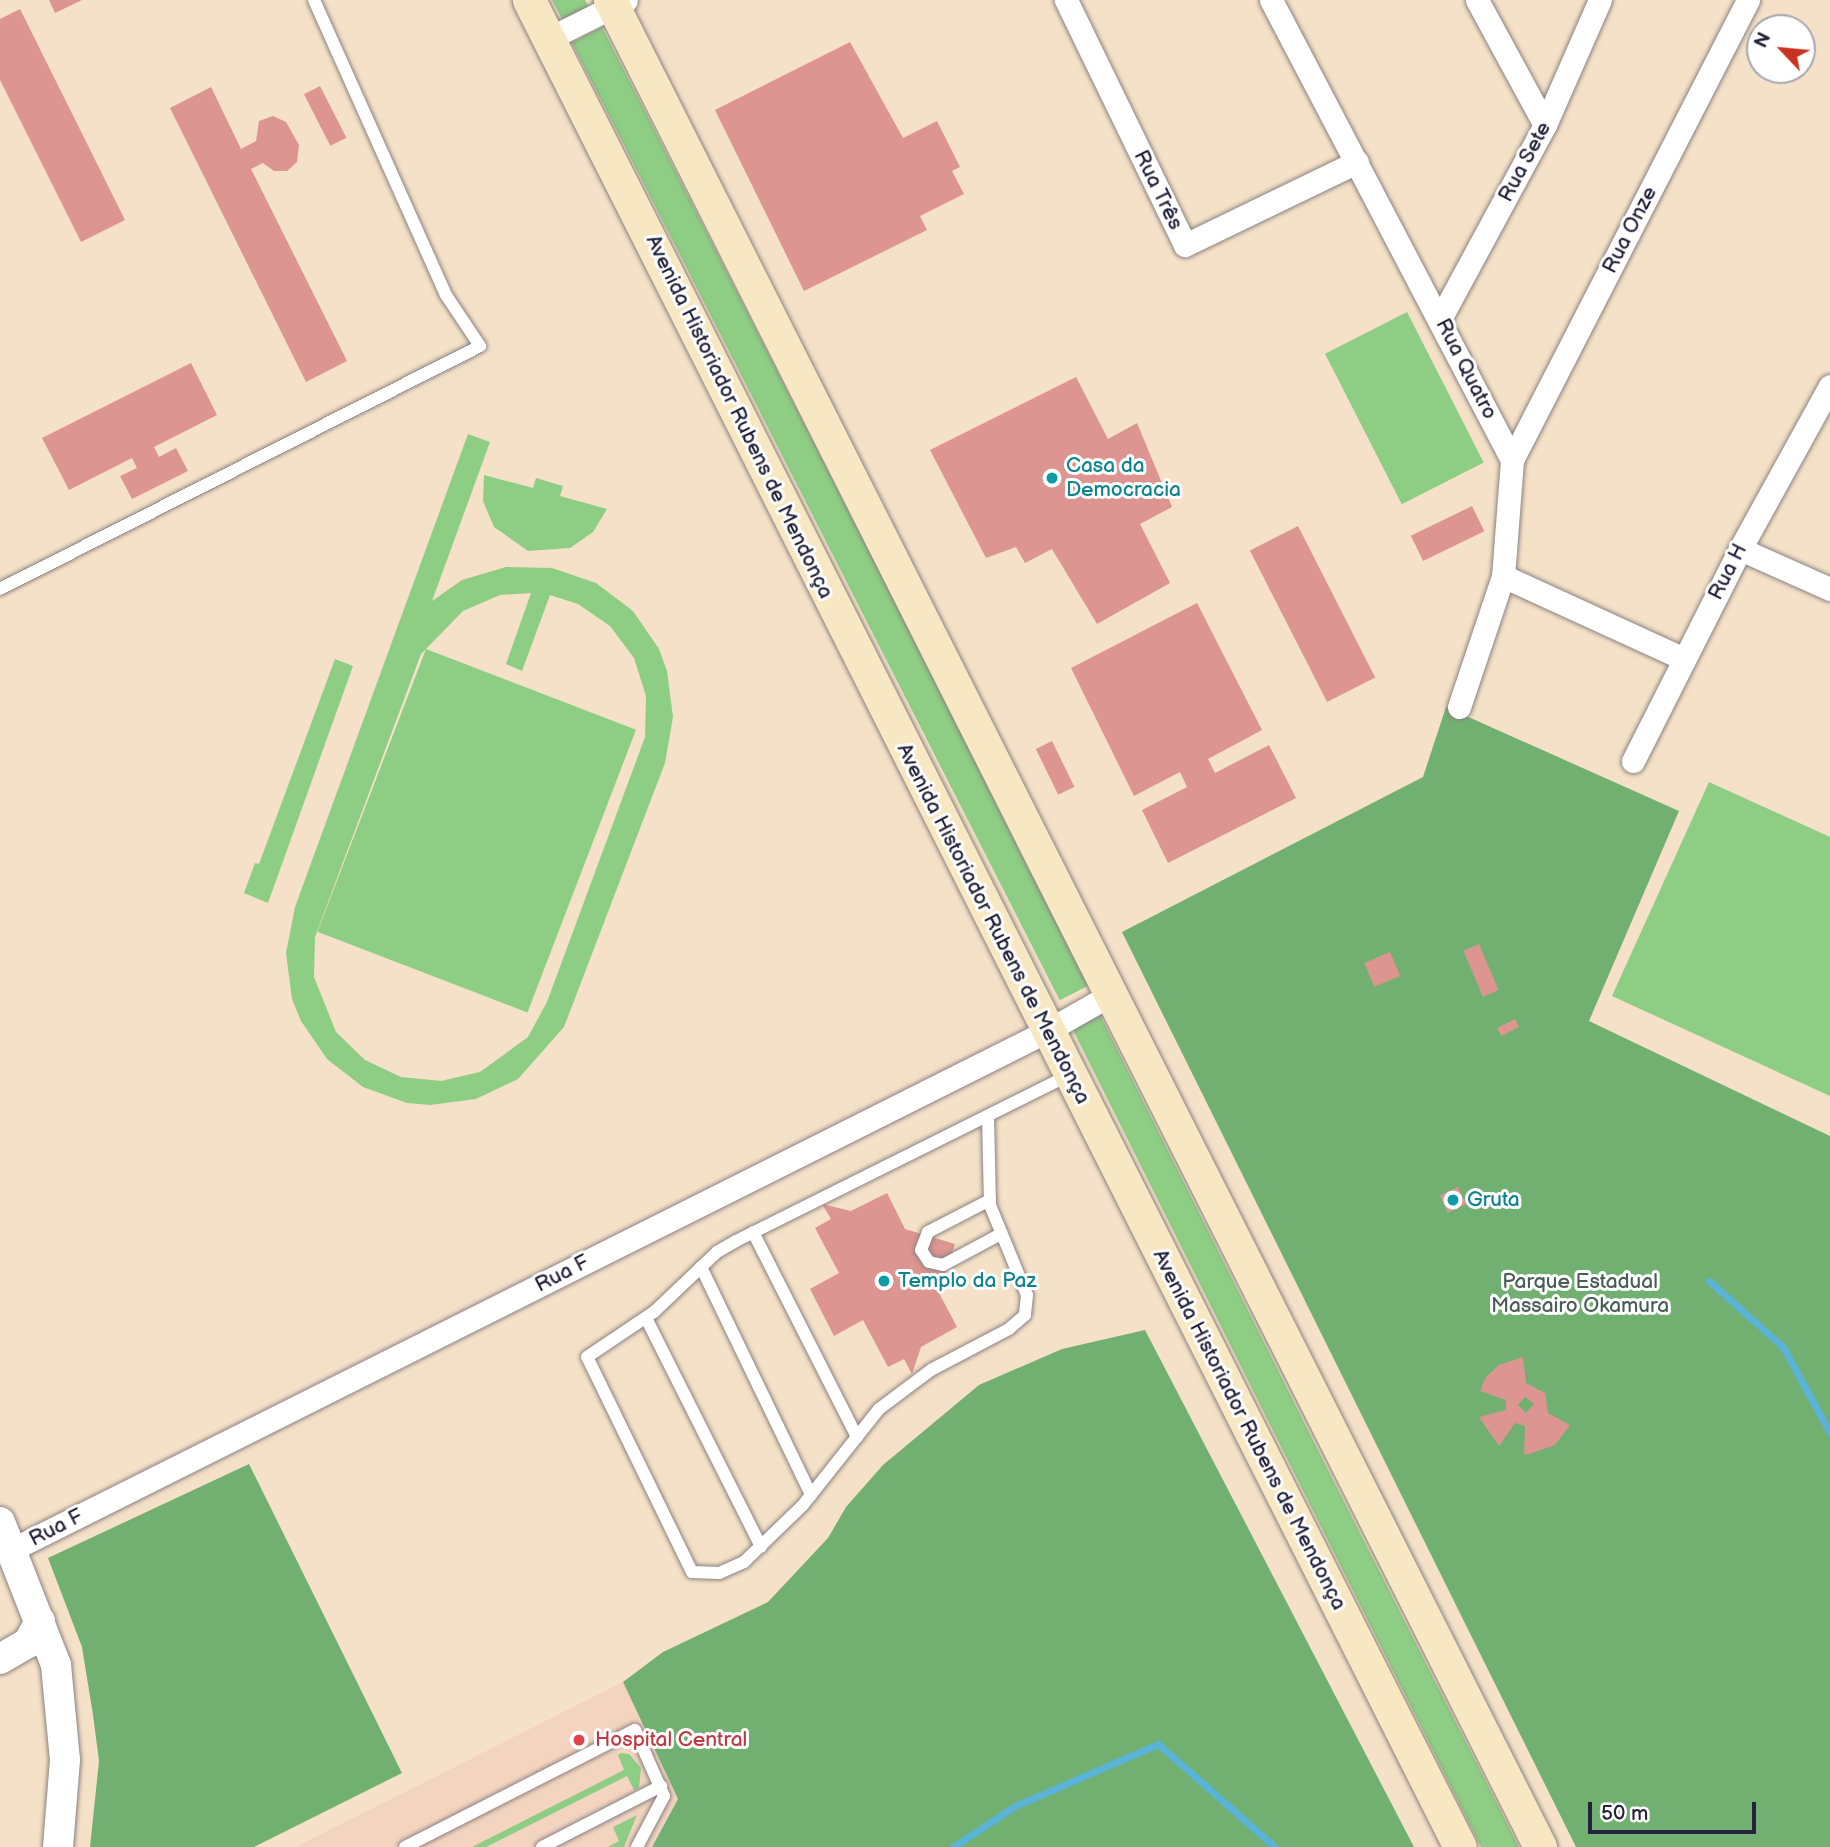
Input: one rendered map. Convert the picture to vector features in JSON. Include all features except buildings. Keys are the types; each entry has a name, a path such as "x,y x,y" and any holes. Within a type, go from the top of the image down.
{"main road":[{"name":"Avenida Historiador Rubens de Mendonça","path":"528,0 1460,1847"},
{"path":"617,2 1110,995 1541,1847"}],"street":[{"name":"Rua Três","path":"1066,0 1185,245 1357,162"},
{"name":"Rua Quatro","path":"1271,0 1512,460"},
{"path":"1478,0 1545,125"},
{"name":"Rua Sete","path":"1440,319 1545,125 1600,0"},
{"name":"Rua Onze","path":"1512,460 1748,0"},
{"path":"548,39 617,2"},
{"name":"Rua H","path":"1633,761 1740,549 1830,386"},
{"path":"1459,707 1503,576 1512,460"},
{"path":"1740,549 1830,589"},
{"path":"1503,576 1684,659"},
{"name":"Rua F","path":"13,1549 1047,1031 1110,995"},
{"path":"0,1522 13,1549 55,1665 65,1760 58,1847"},
{"path":"0,1659 28,1643 40,1621"}],"lane":[{"path":"0,589 480,346 446,295 314,0"},
{"path":"988,1116 990,1200 999,1234 1027,1295 1025,1315 1009,1329 903,1389 878,1409 811,1495 744,1562 719,1573 701,1576 688,1568 587,1357 646,1318 718,1252 752,1232 1069,1075"},
{"path":"990,1200 928,1232 922,1250 929,1262 943,1265 999,1234"},
{"path":"752,1232 857,1437"},
{"path":"701,1267 811,1495"},
{"path":"646,1318 761,1547"},
{"path":"405,1847 635,1730 664,1796 637,1847"},
{"path":"542,1847 661,1787"}],"shaded area":[{"name":"Hospital Central","path":"623,1682 678,1799 652,1847 296,1847"}],"green space":[{"path":"552,0 585,0 590,9 564,23"},
{"path":"602,27 1090,985 1060,1000 572,42"},
{"path":"1407,312 1484,463 1402,504 1325,354"},
{"path":"468,434 490,442 432,601 462,580 506,567 552,568 596,583 633,611 659,649 667,671 673,717 665,763 564,1027 518,1079 476,1099 430,1105 407,1103 363,1087 327,1059 301,1021 292,999 286,953 295,907","holes":["531,593 506,664 522,671 550,595 578,604 610,626 634,658 646,696 645,737 547,1002 528,1037 480,1072 441,1081 401,1077 365,1060 336,1032 314,977 315,937 421,654 463,611 500,595"]},
{"path":"484,475 533,488 536,478 563,486 560,496 607,509 593,532 570,548 528,551 494,527 483,501"},
{"path":"426,649 636,730 527,1013 317,932"},
{"path":"335,659 353,666 268,903 244,893 255,863 259,864"},
{"name":"Parque Estadual Massairo Okamura","path":"1446,707 1679,811 1589,1021 1830,1136 1830,1847 1576,1847 1122,932 1423,777"},
{"path":"1709,782 1830,837 1830,1096 1612,996"},
{"path":"1100,1015 1519,1847 1481,1847 1073,1030"},
{"path":"1145,1330 1414,1847 652,1847 678,1799 623,1682 663,1652 768,1602 828,1538 846,1507 883,1465 979,1385 1062,1349"},
{"path":"249,1464 402,1773 254,1847 90,1847 99,1761 93,1715 82,1647 48,1558"},
{"path":"629,1754 641,1768 639,1788 634,1790 627,1776 486,1847 472,1847 624,1770 618,1755"},
{"path":"637,1815 624,1847 608,1847 619,1841 613,1827"}],"waterway":[{"path":"1709,1281 1783,1347 1830,1433"},
{"path":"953,1847 1015,1806 1158,1744 1275,1847"}],"place":[{"name":"Casa da Democracia","path":"1052,478"},
{"name":"Gruta","path":"1453,1200"},
{"name":"Templo da Paz","path":"884,1281"},
{"name":"Hospital Central","path":"579,1740"}]}
